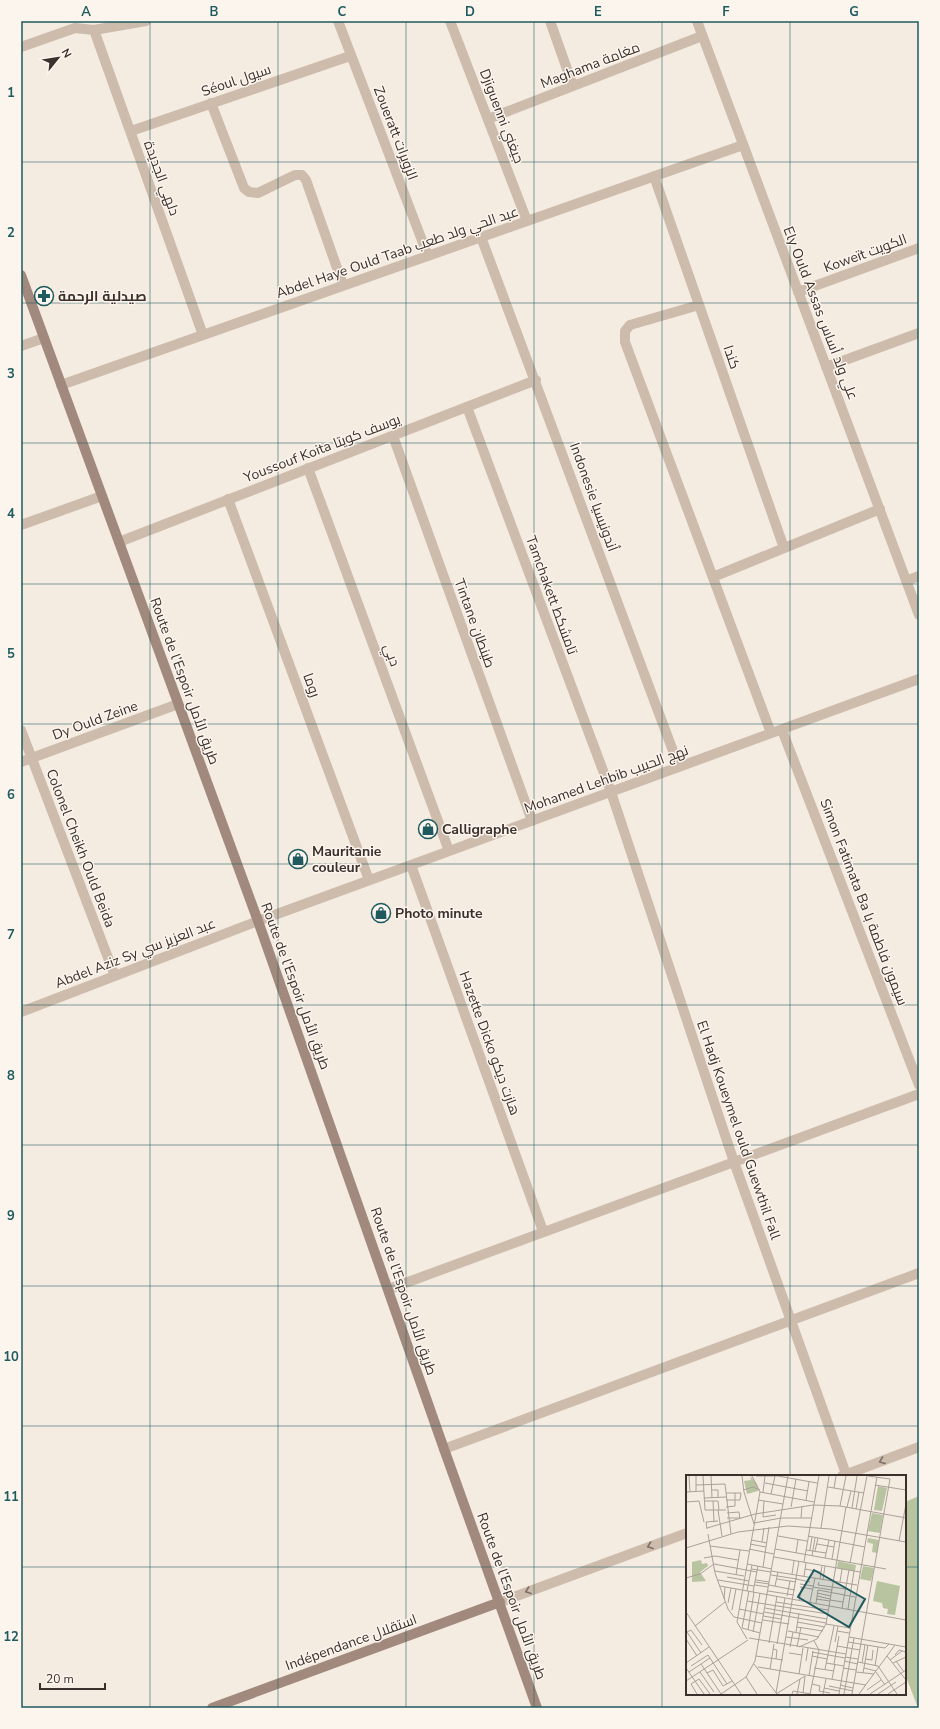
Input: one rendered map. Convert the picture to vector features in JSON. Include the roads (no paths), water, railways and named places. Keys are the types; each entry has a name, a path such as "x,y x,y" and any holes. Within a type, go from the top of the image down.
{"street":[{"path":"21,47 75,28 94,30 146,21"},
{"name":"Zoueratt الزويرات","path":"338,21 350,56 428,256"},
{"name":"Djiguenni جيغني","path":"450,21 527,221"},
{"path":"550,21 573,86"},
{"name":"Ely Ould Assas علي ولد أساس","path":"697,21 919,615"},
{"name":"دلهي الجديدة","path":"94,30 203,335"},
{"name":"Maghama مغامة","path":"488,119 702,36"},
{"name":"Séoul سيول","path":"131,131 350,56"},
{"path":"211,103 244,188 249,192 258,193 295,175 302,175 306,180 343,286"},
{"name":"Abdel Haye Ould Taab عبد الحي ولد طعب","path":"61,385 743,145"},
{"name":"كندا","path":"654,176 784,548"},
{"name":"Indonesie أندونيسيا","path":"482,237 679,767"},
{"name":"Koweït الكويت","path":"798,292 919,248"},
{"name":"Route de l’Espoir طريق الأمل","path":"21,275 258,921 444,1448 538,1708"},
{"path":"699,305 630,325 625,331 625,342 771,733"},
{"path":"826,367 919,333"},
{"path":"21,346 44,338"},
{"name":"Youssouf Koita يوسف كويتا","path":"119,542 536,380"},
{"name":"Tamchakett تامشكط","path":"467,407 611,792"},
{"name":"Tintane طينطان","path":"393,436 532,821"},
{"name":"دبي","path":"308,468 449,851"},
{"path":"21,525 102,496"},
{"name":"روما","path":"228,499 369,880"},
{"path":"713,576 880,510"},
{"path":"906,582 919,576"},
{"name":"Mohamed Lehbib نهج الحبيب","path":"258,921 919,679"},
{"name":"Dy Ould Zeine","path":"21,762 178,704"},
{"name":"Colonel Cheikh Ould Beida","path":"21,730 115,976"},
{"name":"Simon Fatimata Ba سيمون فاطمة با","path":"782,730 919,1085"},
{"name":"El Hadj Koueymel ould Guewthil Fall","path":"611,792 734,1162 792,1320 844,1475"},
{"name":"Hazette Dicko هازت ديكو","path":"411,865 543,1231"},
{"name":"Abdel Aziz Sy عبد العزيز سي","path":"21,1012 258,921"},
{"path":"389,1289 543,1231 919,1094"},
{"path":"444,1448 919,1273"},
{"path":"844,1475 919,1447"},
{"path":"500,1602 686,1533"},
{"name":"Indépendance استقلال","path":"212,1708 500,1602"}],"place":[{"name":"صيدلية الرحمة","path":"44,296"},
{"name":"Calligraphe","path":"428,829"},
{"name":"Mauritanie couleur","path":"298,859"},
{"name":"Photo minute","path":"381,913"}]}
